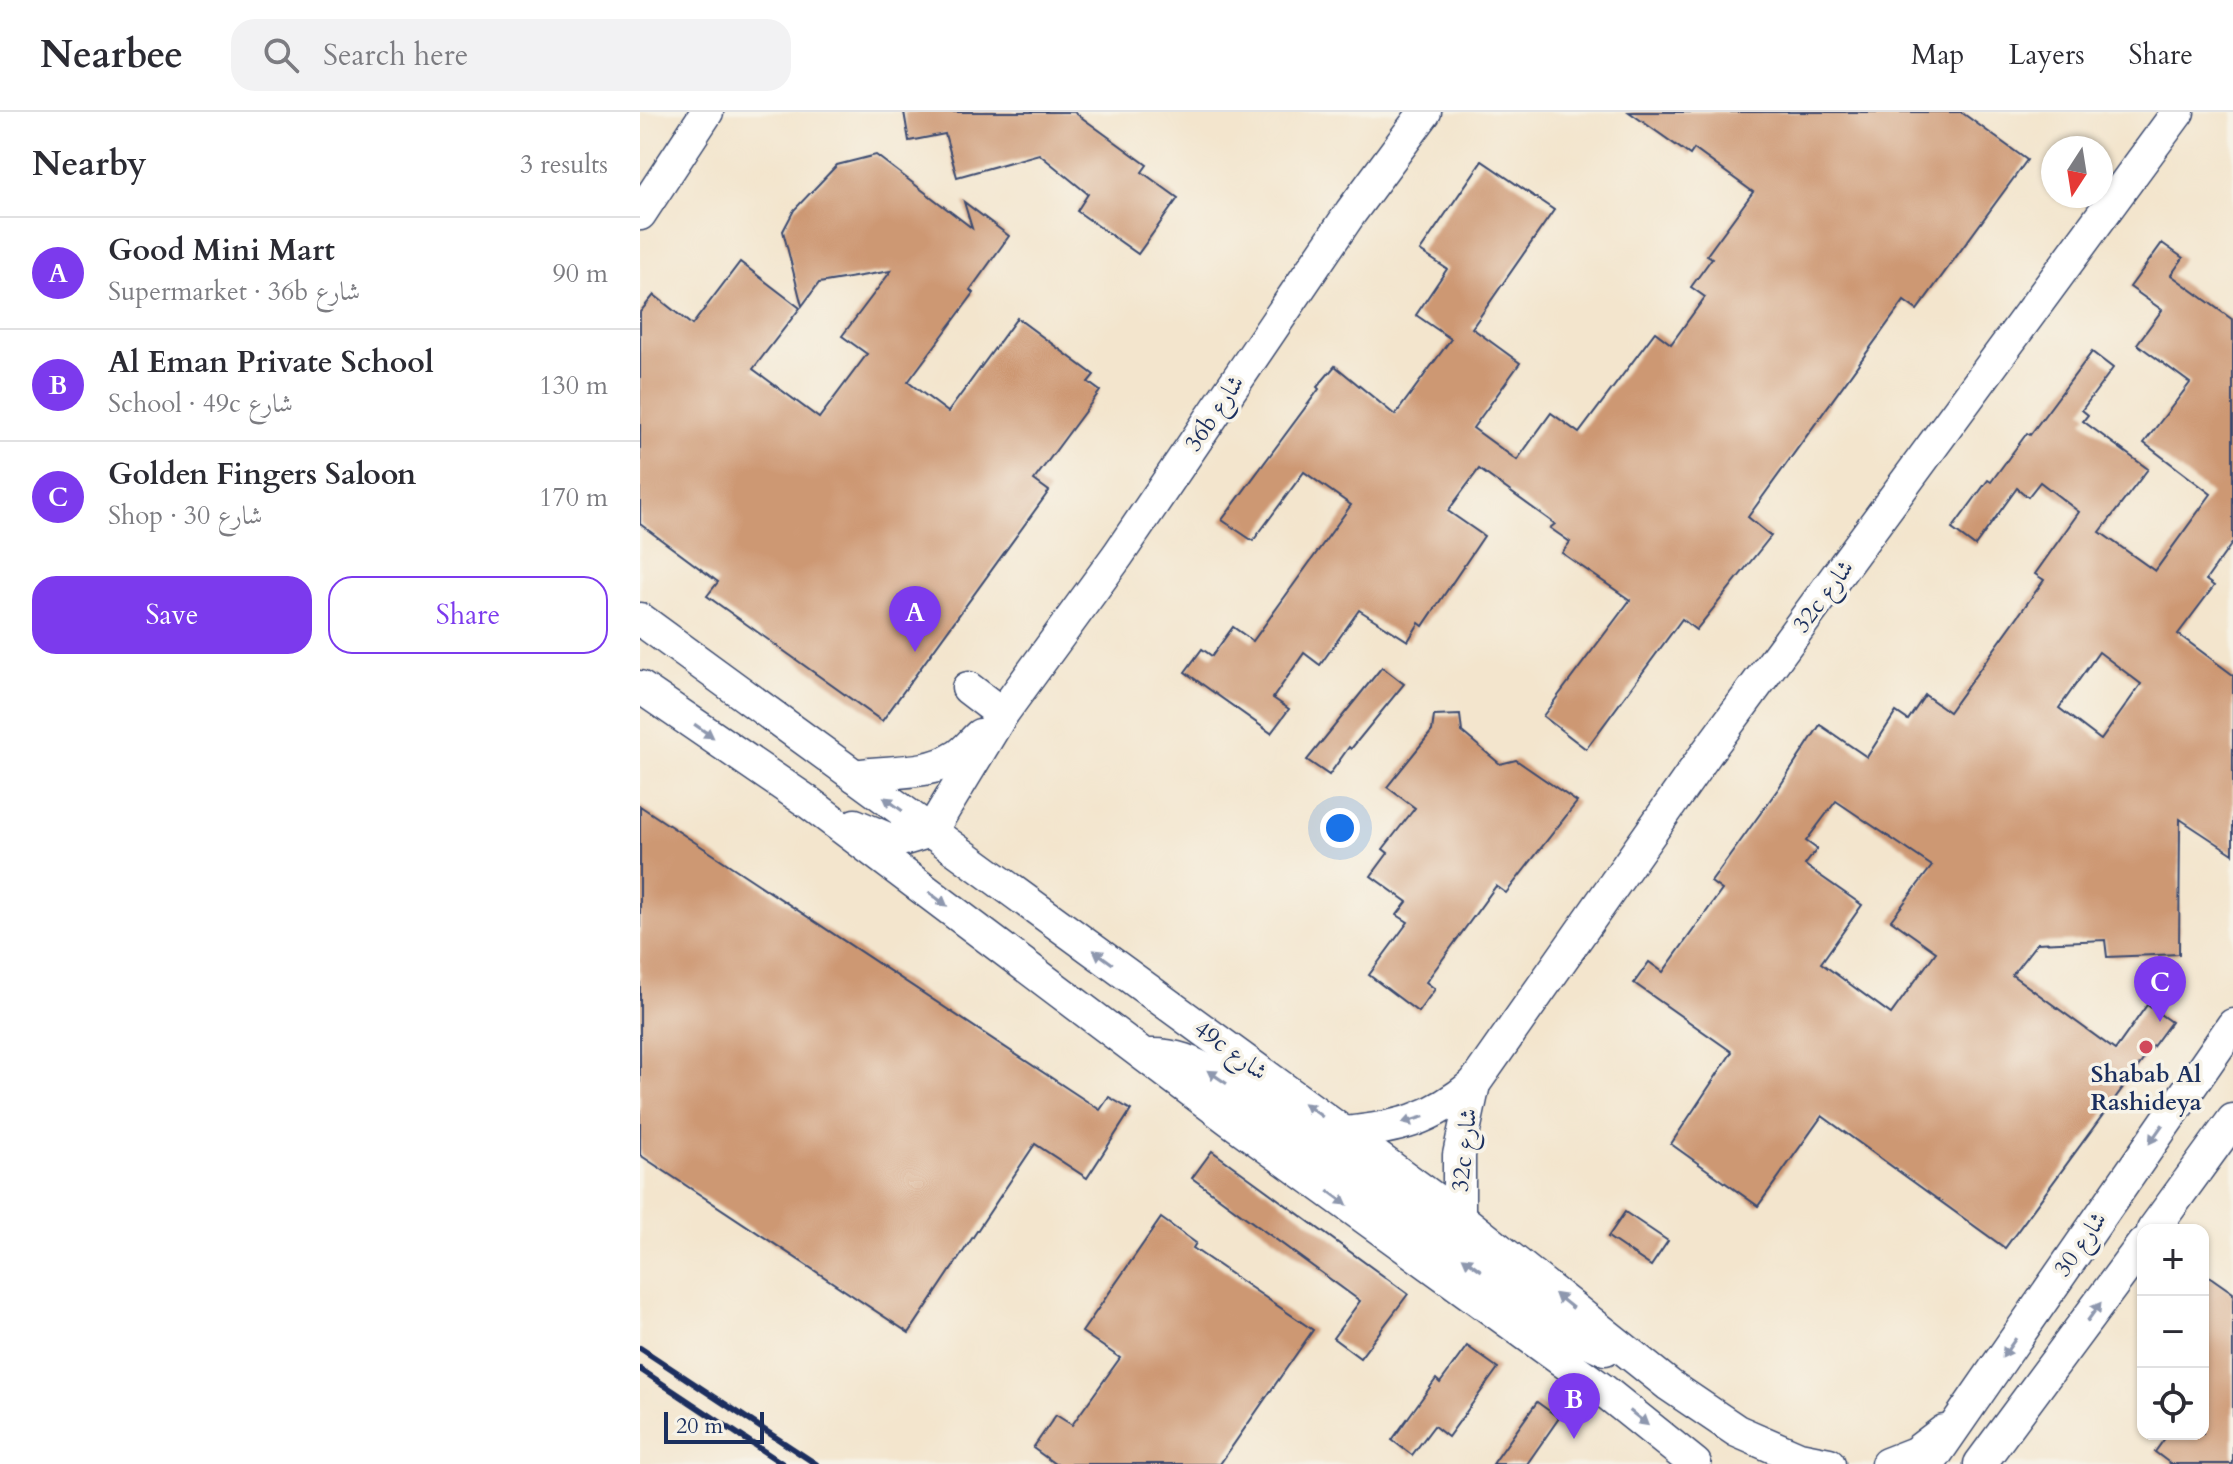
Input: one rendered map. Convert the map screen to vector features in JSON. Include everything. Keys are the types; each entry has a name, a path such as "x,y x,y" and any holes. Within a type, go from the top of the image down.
{"street":[{"path":"640,214 707,112"},
{"name":"36b شارع","path":"931,831 1002,714 1118,555 1351,212 1425,112"},
{"name":"32c شارع","path":"1344,1133 1378,1130 1421,1118 1438,1111 1474,1084 1708,751 2178,112"},
{"name":"49c شارع","path":"640,619 1459,1217 1634,1359 1737,1431 1811,1462"},
{"path":"640,687 808,802 1145,1055 1603,1390 1695,1464"},
{"path":"968,688 1002,714"},
{"name":"36b شارع","path":"855,776 940,765 957,757 1002,714"},
{"path":"808,802 888,839 905,839 931,831"},
{"name":"شارع 30","path":"1929,1464 2233,1025"},
{"path":"1145,1055 1167,1054 1199,1065 1557,1327 1591,1344 1634,1359"},
{"name":"32c شارع","path":"1459,1217 1459,1155 1474,1084"},
{"path":"2157,1224 2233,1120"},
{"name":"شارع 30","path":"1980,1464 2137,1252"},
{"path":"1887,1464 1915,1453 1959,1420"}],"building":[{"path":"904,112 1074,112 1147,165 1142,172 1178,198 1138,254 1077,211 1088,194 1039,154 957,177 945,134 909,141"},
{"path":"1629,112 1961,112 2027,160 1917,310 1904,301 1748,517 1771,536 1696,630 1682,619 1586,749 1543,716 1630,600 1562,553 1570,542 1550,528 1555,524 1479,469 1448,511 1484,536 1423,626 1419,623 1408,641 1359,610 1320,665 1304,653 1273,698 1289,709 1271,733 1185,672 1202,649 1212,656 1233,627 1253,641 1351,505 1304,472 1253,541 1222,520 1335,366 1395,415 1451,339 1416,315 1447,269 1420,251 1482,161 1554,210 1472,328 1520,363 1473,428 1517,460 1551,413 1579,433 1655,332 1671,344 1705,297 1691,287 1712,258 1707,255 1753,192 1694,149 1690,155"},
{"path":"876,155 972,228 964,202 1009,236 970,290 974,293 908,382 948,412 1017,318 1094,375 1088,382 1100,391 1034,480 1049,491 882,721 707,596 718,582 640,524 640,312 654,295 692,325 740,262 800,308 753,369 819,418 867,354 842,336 891,271 819,283 802,306 783,231 794,210 837,165"},
{"path":"2162,243 2183,258 2171,275 2233,320 2233,542 2206,580 2214,586 2178,634 2233,675 2233,854 2180,819 2179,954 2107,957 2105,940 2037,943 2012,975 2115,1050 2147,1005 2171,1022 2005,1248 1822,1116 1758,1206 1671,1144 1732,1052 1634,983 1649,962 1663,972 1722,890 1711,882 1820,725 1867,757 1896,712 1908,720 1925,695 1949,712 2044,580 2035,574 2079,512 2040,482 2028,497 2017,488 1975,546 1952,529 2027,433 2030,435 2092,352 2113,368 2082,410 2088,415 2083,421 2148,469 2100,532 2155,571 2211,494 2144,443 2190,383 2137,344 2162,310 2130,287","holes":["2099,652 2141,684 2101,740 2059,708","1836,801 1932,866 1891,920 1936,952 1891,1014 1821,963 1862,905 1805,865 1817,849 1806,841"]},
{"path":"1382,667 1404,684 1329,775 1307,760"},
{"path":"1460,715 1462,732 1500,764 1516,760 1577,802 1506,893 1496,886 1426,982 1435,989 1418,1012 1369,975 1408,922 1397,915 1407,902 1371,876 1388,853 1383,849 1415,808 1387,787 1432,731 1434,716"},
{"path":"640,806 1100,1110 1109,1097 1131,1110 1087,1178 1035,1144 909,1333 640,1155"},
{"path":"1212,1151 1408,1294 1360,1358 1333,1338 1360,1301 1192,1178"},
{"path":"1625,1212 1668,1241 1651,1266 1608,1237"},
{"path":"1161,1218 1196,1243 1193,1248 1313,1330 1220,1464 1055,1464 1033,1448 1056,1415 1072,1425 1120,1358 1082,1332"},
{"path":"2209,1276 2233,1293 2233,1464 2171,1464 2155,1452 2164,1440 2209,1440"},
{"path":"1467,1346 1498,1368 1448,1437 1434,1426 1412,1455 1392,1440 1436,1379 1440,1383"},
{"path":"1537,1402 1559,1418 1527,1464 1493,1464"}],"railway":[{"path":"640,1348 816,1464"},
{"path":"640,1369 783,1464"}],"place":[{"name":"Good Mini Mart","path":"915,652"},
{"name":"Golden Fingers Saloon","path":"2160,1022"},
{"name":"Shabab Al Rashideya","path":"2146,1047"},
{"name":"Al Eman Private School","path":"1574,1439"}]}
